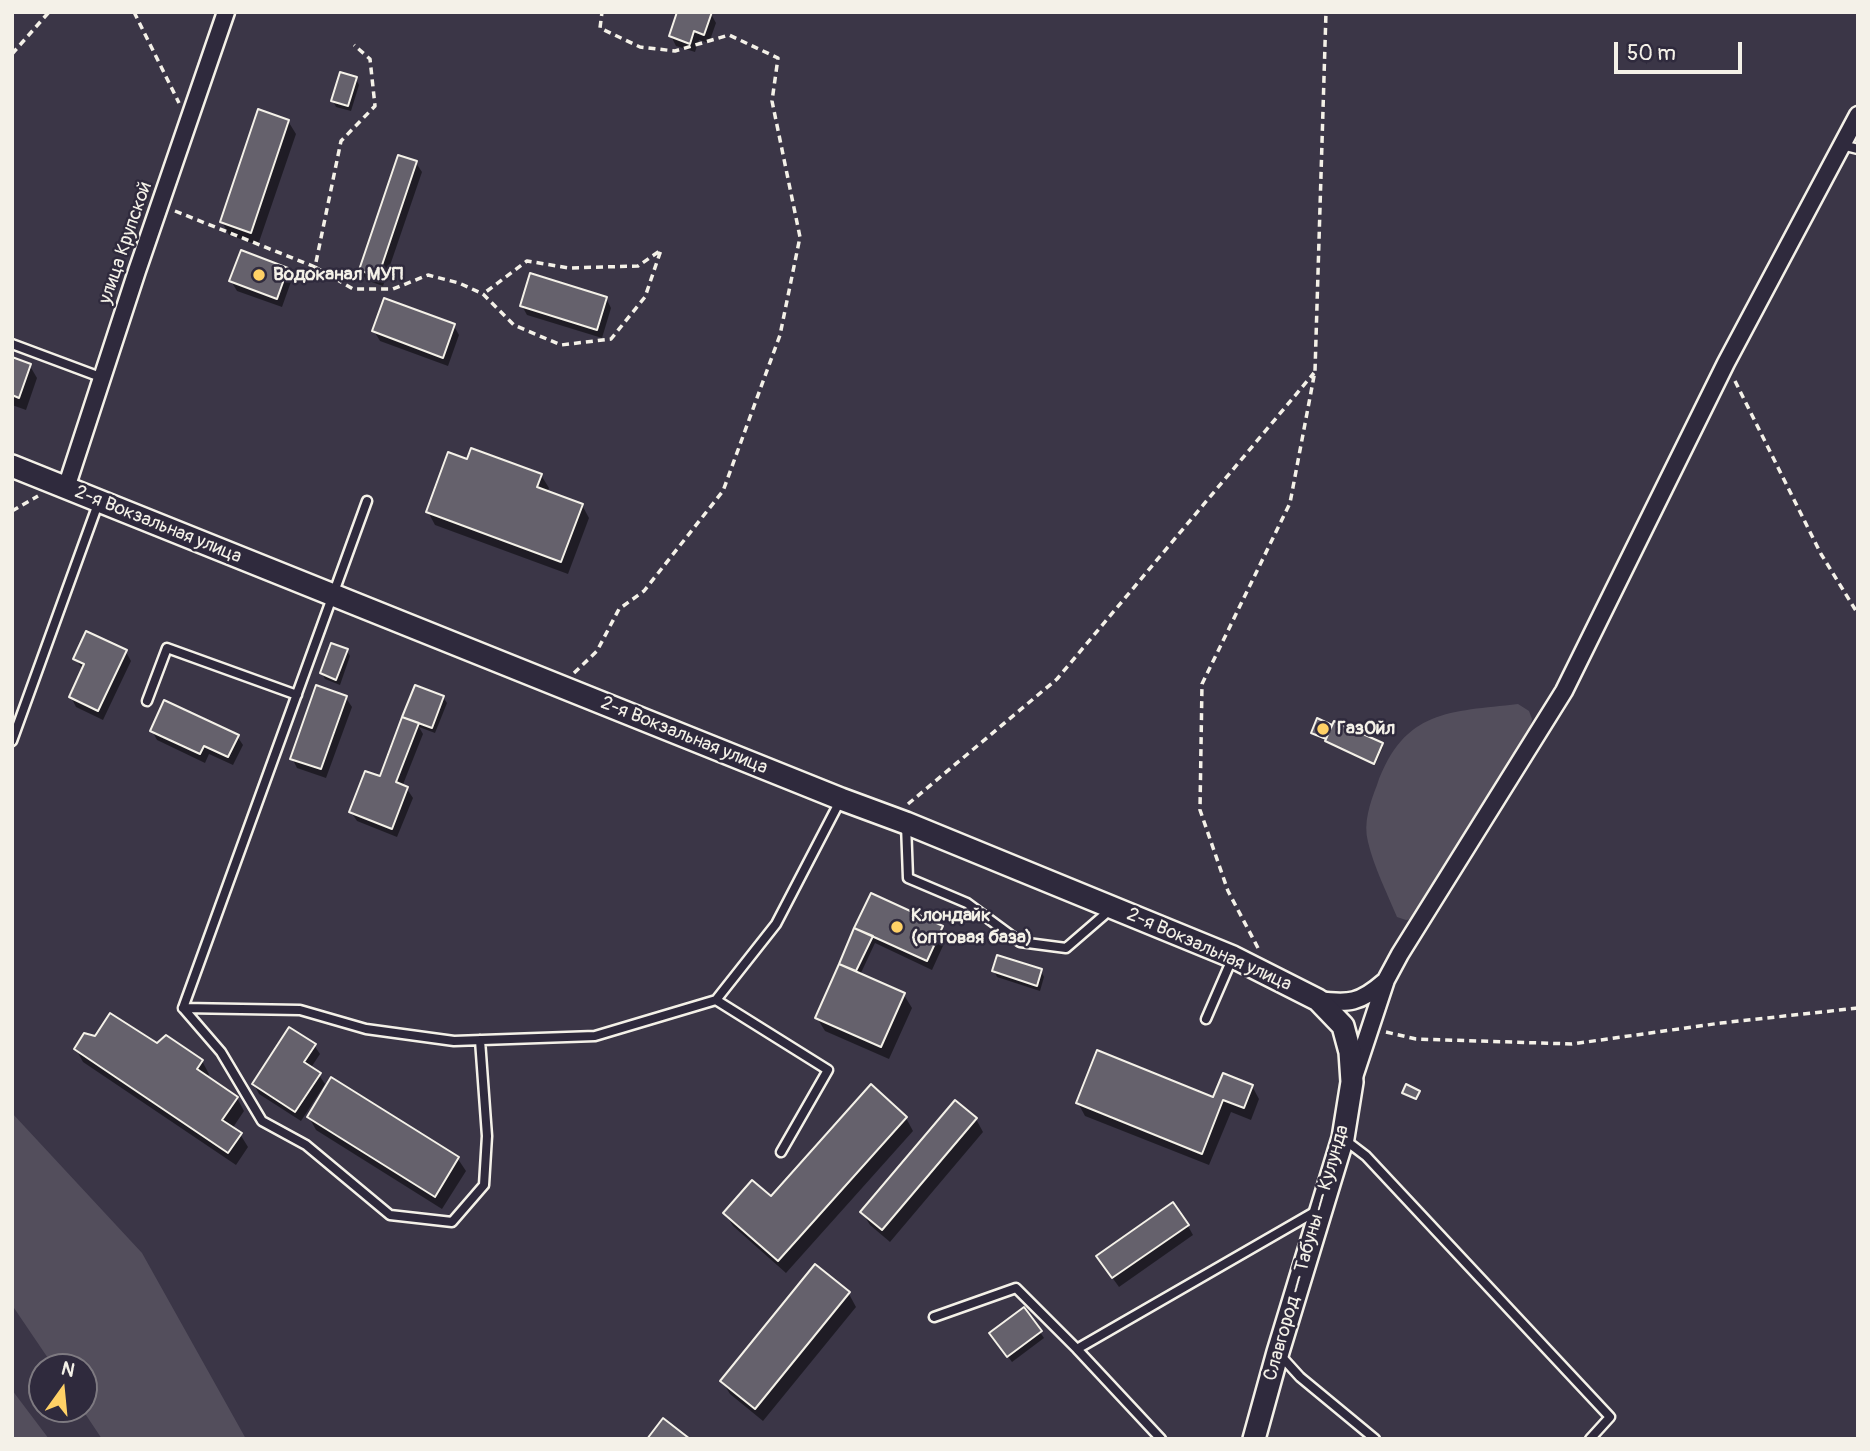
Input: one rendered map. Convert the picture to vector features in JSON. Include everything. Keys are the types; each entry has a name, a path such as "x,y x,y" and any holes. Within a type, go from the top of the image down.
{"main road":[{"name":"2-я Вокзальная улица","path":"12,466 560,687 899,820 1233,957 1318,1000 1343,1026"},
{"name":"Славгород — Табуны — Кулунда","path":"1254,1439 1343,1138 1352,1082 1350,1052 1343,1026"}],"street":[{"name":"улица Крупской","path":"62,486 103,378 226,12"},
{"path":"1352,1082 1386,981 1399,954 1564,691 1726,363 1850,147 1858,115"},
{"path":"1318,1000 1355,1002 1370,995 1386,981"}],"lane":[{"path":"12,344 103,378"},
{"path":"12,741 99,501"},
{"path":"183,1008 367,501"},
{"path":"148,701 167,648 297,695"},
{"path":"183,1008 300,1010 366,1029 454,1041 595,1036 716,1000 776,924 841,799"},
{"path":"899,820 908,878 967,903 1020,942 1066,948 1112,908"},
{"path":"1206,1018 1233,957"},
{"path":"716,1000 828,1070 781,1152"},
{"path":"183,1008 220,1052 262,1121 306,1145 390,1215 403,1217 452,1222 484,1185 487,1136 480,1040"},
{"path":"1343,1138 1366,1156 1610,1417 1590,1439"},
{"path":"1077,1349 1323,1207"},
{"path":"934,1317 1016,1288 1161,1439"},
{"path":"1278,1352 1300,1377 1375,1439"}],"path":[{"path":"12,54 49,12"},
{"path":"134,12 189,123"},
{"path":"560,687 597,651 619,609 644,591 723,491 780,335 800,237 772,102 778,58 729,35 675,51 640,47 600,28 602,12"},
{"path":"1258,949 1228,891 1200,810 1202,684 1290,503 1315,371 1326,12"},
{"path":"315,267 341,141 375,106 370,59 354,45"},
{"path":"162,205 315,267 353,289 393,289 428,275 459,283 483,294 514,325 561,345 611,339 645,297 661,250 638,266 569,268 527,261 483,294"},
{"path":"1726,363 1821,554 1858,614"},
{"path":"899,820 1057,679 1315,371"},
{"path":"12,511 62,486"},
{"path":"1370,1028 1416,1039 1572,1044 1721,1023 1858,1008"}],"shaded area":[{"path":"1518,704 1529,711 1532,719 1529,732 1413,919 1397,917 1374,861 1367,835 1370,806 1388,760 1401,741 1432,719 1471,709"},
{"path":"12,1113 142,1253 246,1439 102,1439 91,1423 98,1423 98,1353 45,1353 12,1305"},
{"path":"12,1390 28,1411 28,1423 37,1423 49,1439 12,1439"}],"building":[{"path":"677,12 712,12 704,35 694,31 690,44 669,36"},
{"path":"340,72 357,77 348,106 331,101"},
{"path":"258,109 289,120 251,233 220,222"},
{"path":"398,155 417,161 378,277 359,270"},
{"name":"Водоканал МУП","path":"241,250 288,268 277,299 229,281"},
{"path":"530,273 607,297 597,330 520,306"},
{"path":"384,298 455,324 443,358 372,331"},
{"path":"12,357 31,364 19,398 12,395"},
{"path":"471,448 542,474 537,487 583,504 561,562 426,512 448,452 467,459"},
{"path":"86,631 127,650 98,711 69,697 84,664 73,659"},
{"path":"331,643 348,649 336,680 320,673"},
{"path":"316,685 347,696 321,769 290,759"},
{"path":"415,685 444,696 432,728 402,717"},
{"path":"164,700 239,735 228,757 204,746 200,754 150,731"},
{"path":"402,717 419,723 396,782 408,787 392,829 349,812 365,771 380,776"},
{"path":"1317,718 1332,725 1326,739 1311,733"},
{"path":"1334,721 1383,743 1374,764 1325,741"},
{"path":"871,893 943,926 927,961 854,928"},
{"path":"854,928 873,936 856,971 839,964"},
{"path":"997,955 1042,969 1037,986 992,971"},
{"path":"839,964 905,993 881,1047 815,1018"},
{"path":"110,1013 157,1043 166,1035 203,1060 197,1069 238,1097 222,1120 242,1133 228,1153 74,1049 84,1033 95,1036"},
{"path":"289,1027 316,1044 304,1062 321,1073 295,1112 252,1084"},
{"path":"1097,1050 1213,1097 1223,1073 1253,1085 1244,1108 1223,1100 1202,1154 1076,1103"},
{"path":"331,1077 459,1157 435,1197 307,1117"},
{"path":"871,1084 907,1117 778,1261 723,1213 752,1180 771,1196"},
{"path":"1406,1084 1420,1091 1416,1099 1402,1093"},
{"path":"955,1100 977,1118 882,1230 860,1212"},
{"path":"1173,1202 1189,1225 1112,1278 1096,1256"},
{"path":"815,1264 850,1292 755,1409 720,1381"},
{"path":"1024,1307 1042,1331 1007,1357 989,1333"},
{"path":"663,1418 690,1439 647,1439"}],"place":[{"name":"Водоканал МУП","path":"259,275"},
{"name":"ГазОйл","path":"1323,729"},
{"name":"Клондайк (оптовая база)","path":"897,927"}]}
